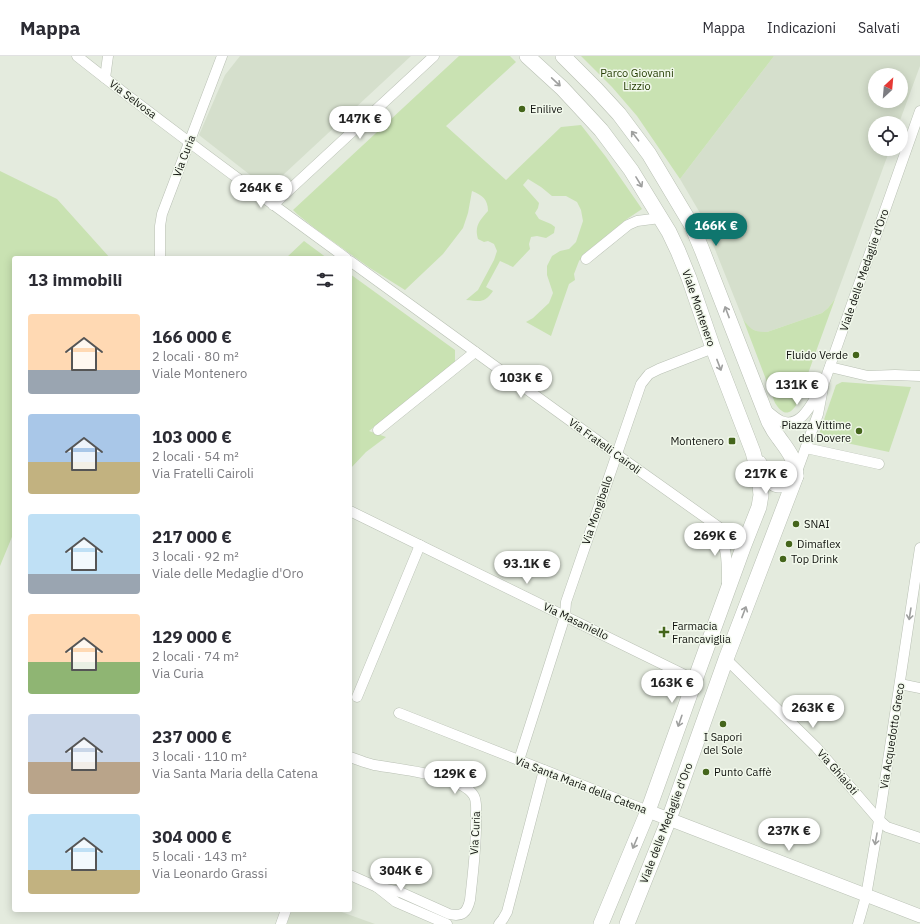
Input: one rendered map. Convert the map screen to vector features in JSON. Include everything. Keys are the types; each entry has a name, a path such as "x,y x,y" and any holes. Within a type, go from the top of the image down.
{"main road":[{"name":"Viale Montenero","path":"527,56 562,88 601,130 631,170 675,245 689,278 713,348 753,452 759,475 760,486"},
{"name":"Viale Montenero","path":"564,56 623,120 649,154 692,226 763,408 769,422 791,455 794,462 796,476"},
{"path":"753,452 769,480 775,485 783,485 796,476"},
{"name":"Viale delle Medaglie d'Oro","path":"627,924 669,819 726,660 796,476"},
{"name":"Viale delle Medaglie d'Oro","path":"601,924 648,811 759,507 761,495 760,486"}],"street":[{"name":"Via Selvosa","path":"77,56 189,142"},
{"path":"105,78 108,56"},
{"name":"Via Curia","path":"160,256 160,226 162,214 222,56"},
{"path":"273,205 434,57"},
{"name":"Viale delle Medaglie d'Oro","path":"796,476 818,414 824,383 920,111"},
{"path":"189,142 343,256"},
{"path":"586,259 628,225 637,221 660,218"},
{"name":"Via Fratelli Cairoli","path":"352,262 744,545"},
{"name":"Via Mongibello","path":"519,760 565,616 566,602 641,384 649,374 659,369 713,348"},
{"path":"378,430 475,352"},
{"path":"830,367 868,376 920,376"},
{"path":"763,408 786,422 797,420 808,410 824,383"},
{"path":"806,448 880,464"},
{"name":"Via Masaniello","path":"352,512 695,680"},
{"path":"706,518 721,537 723,543 726,564 727,594"},
{"path":"357,697 420,545"},
{"name":"Via Acquedotto Greco","path":"858,924 866,896 879,820 920,548"},
{"name":"Via Ghiaioti","path":"726,660 816,747 886,827 920,838"},
{"path":"900,684 920,688"},
{"name":"Via Santa Maria della Catena","path":"399,713 920,916"},
{"name":"Via Curia","path":"352,758 374,765 442,777 464,787 474,796 476,803 477,835 468,906 464,913 454,915 441,911 400,892 377,887"},
{"path":"499,924 507,912 544,770"},
{"path":"352,876 377,887 396,902 447,924"},
{"path":"281,924 285,912"}],"shaded area":[{"path":"240,56 411,56 268,189 199,135 225,75"},
{"path":"774,56 920,56 920,66 908,99 908,68 868,68 868,108 905,108 902,116 868,116 868,156 887,156 835,299 822,313 767,332 759,332 749,328 743,319 700,213 680,179"},
{"path":"290,912 342,912 375,924 287,924"}],"green space":[{"path":"459,56 510,56 516,62 446,126 506,180 561,127 581,125 606,157 642,209 627,219 585,253 579,261 574,274 575,280 569,284 551,336 526,322 533,318 549,303 553,293 547,275 547,266 552,256 560,251 569,249 576,242 583,221 581,210 577,202 566,196 552,196 528,179 523,185 539,203 535,213 539,219 555,227 554,233 546,238 537,236 531,237 529,244 530,249 513,267 500,261 486,287 493,291 487,298 481,301 466,300 478,290 494,260 497,251 494,244 478,239 477,227 480,220 488,211 488,207 486,200 472,191 468,213 463,228 443,254 405,290 370,268 317,230 293,210"},
{"name":"Parco Giovanni Lizzio","path":"581,56 774,56 680,179 637,116 612,87"},
{"path":"0,171 57,199 108,256 12,256 12,537 0,566"},
{"path":"304,241 324,256 288,256"},
{"path":"352,275 455,350 455,362 369,431 386,437 366,452 352,467"},
{"path":"835,299 797,404 791,411 783,412 775,403 743,319 752,329 767,332 822,313"},
{"path":"842,382 911,387 889,452 818,437 836,385"}],"place":[{"name":"Enilive","path":"522,109"},
{"name":"Fluido Verde","path":"856,355"},
{"name":"Piazza Vittime del Dovere","path":"859,431"},
{"name":"Montenero","path":"732,441"},
{"name":"SNAI","path":"796,524"},
{"name":"Dimaflex","path":"789,544"},
{"name":"Top Drink","path":"783,559"},
{"name":"Farmacia Francaviglia","path":"664,632"},
{"name":"I Sapori del Sole","path":"723,724"},
{"name":"Punto Caffè","path":"706,772"}]}
